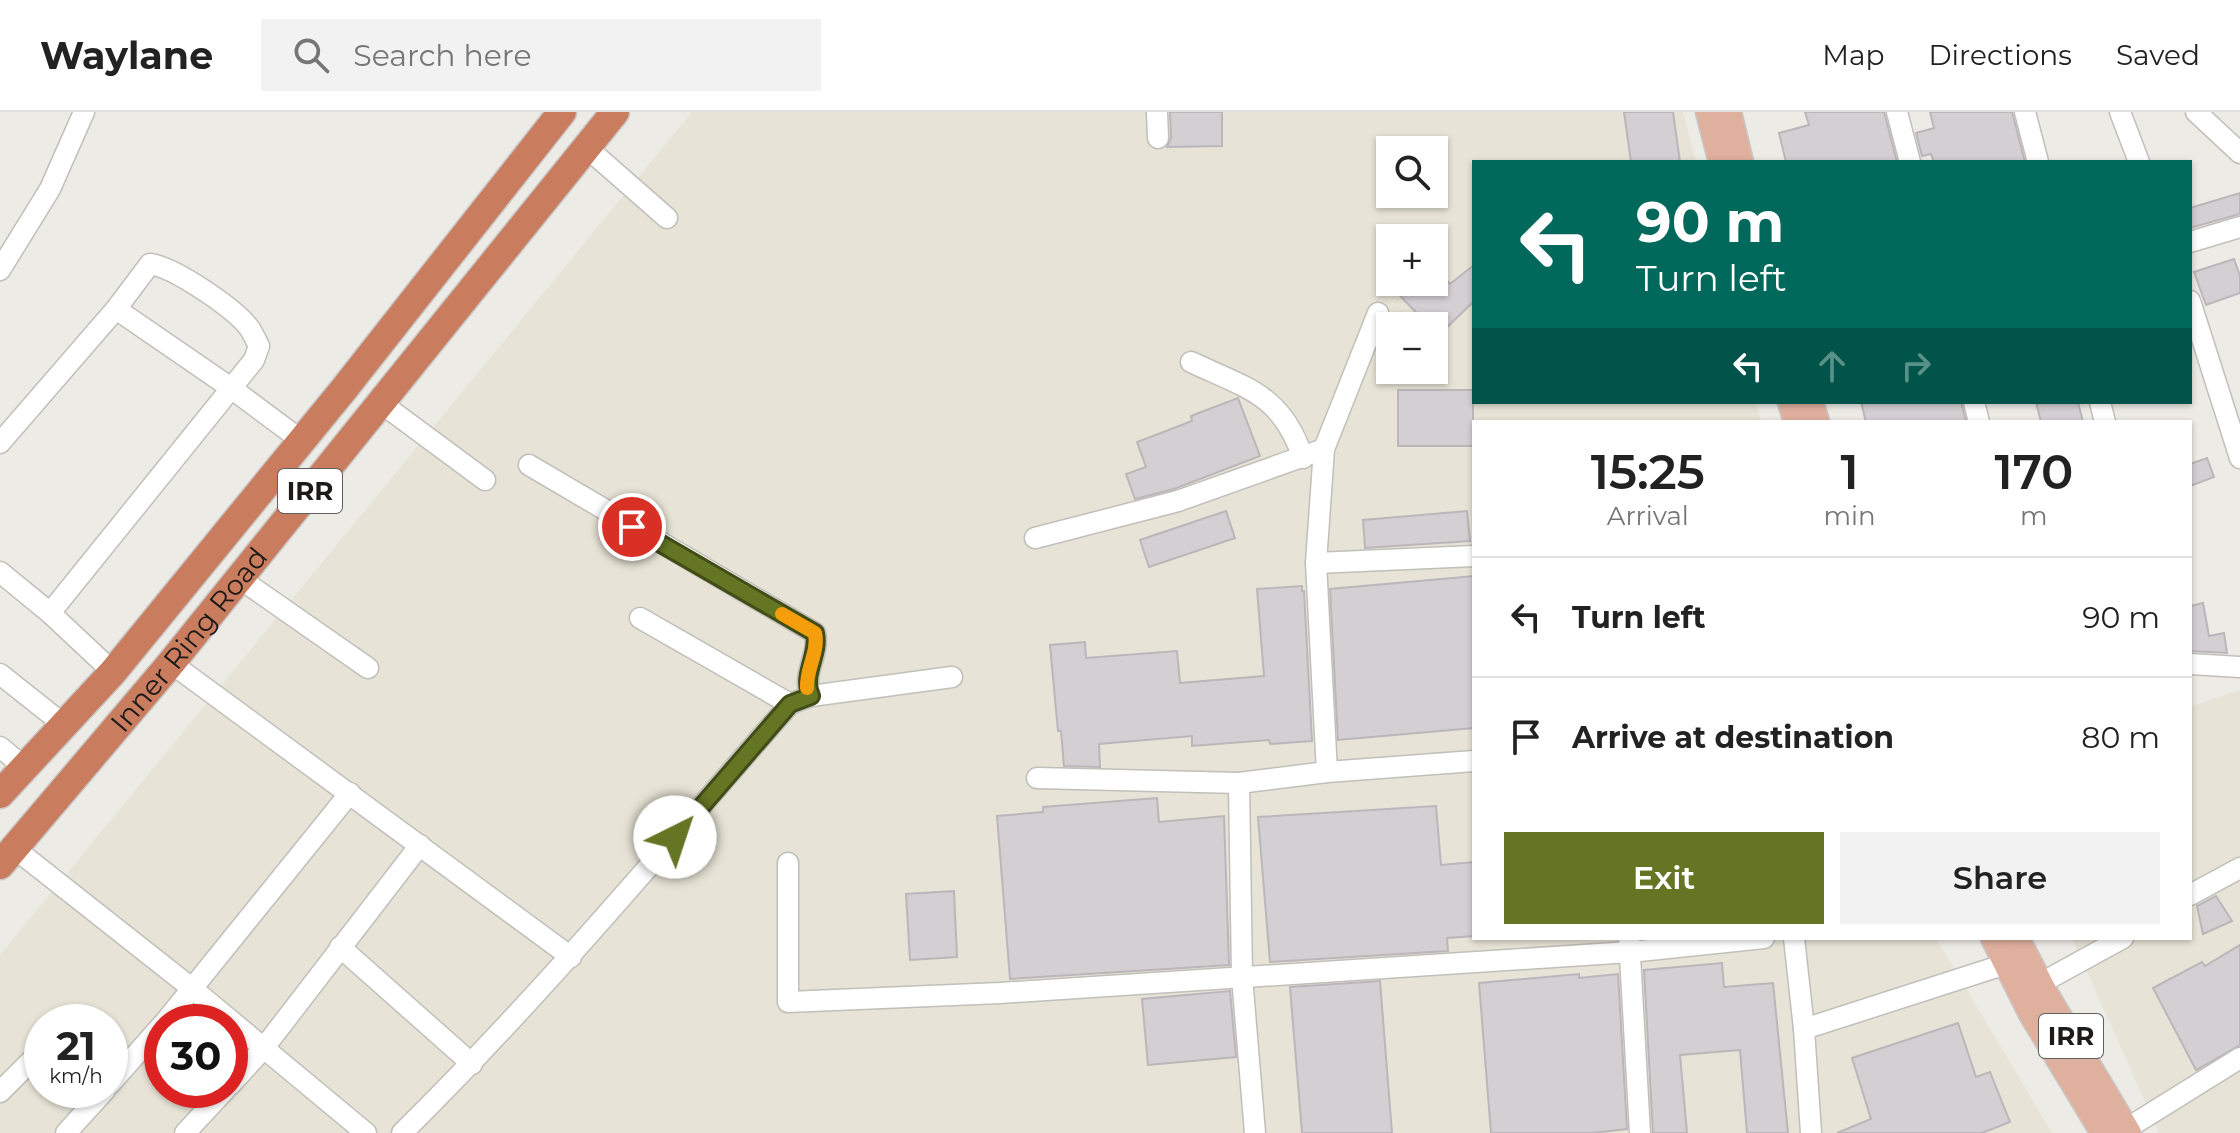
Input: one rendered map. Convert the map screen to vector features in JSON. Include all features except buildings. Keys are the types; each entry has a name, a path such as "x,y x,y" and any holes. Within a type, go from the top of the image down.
{"highway":[{"name":"Inner Ring Road","path":"0,794 113,672 302,441 562,112"},
{"name":"Inner Ring Road","path":"7,856 171,663 615,112"}],"main road":[{"path":"1708,112 1720,160"},
{"path":"1729,112 1741,160"},
{"name":"IRR","path":"1994,940 2031,1014 2119,1132"},
{"name":"IRR","path":"2018,940 2119,1132"}],"street":[{"path":"0,270 50,189 84,112"},
{"path":"1157,112 1158,138"},
{"path":"1897,112 1909,160"},
{"path":"2025,112 2037,160"},
{"path":"2120,112 2138,160"},
{"path":"2196,112 2240,153"},
{"path":"586,147 667,218"},
{"path":"2192,241 2240,227"},
{"path":"0,443 116,309 150,264 181,275 238,317 249,328 259,346 254,360 50,613"},
{"path":"2192,307 2240,458"},
{"path":"116,309 302,441"},
{"path":"1327,772 1316,563 1324,449 1376,318"},
{"path":"1191,362 1264,396 1295,433 1303,458"},
{"path":"381,403 485,480"},
{"path":"1035,538 1178,501 1324,449"},
{"path":"529,465 815,633 817,642 806,686 811,696"},
{"path":"1316,563 1472,556"},
{"path":"0,572 50,613 113,672"},
{"path":"239,578 368,668"},
{"path":"640,618 790,704"},
{"path":"171,663 571,957"},
{"path":"2192,664 2240,667"},
{"path":"0,674 63,724"},
{"path":"402,1133 472,1064 571,957 790,704 811,696 952,677"},
{"path":"0,747 25,768"},
{"path":"1037,778 1239,783 1327,772 1472,761"},
{"path":"1239,783 1242,977 1255,1133"},
{"path":"182,1004 350,793"},
{"path":"248,1065 420,845"},
{"path":"7,856 194,990 366,1133"},
{"path":"788,863 788,1002 1000,993 1242,977 1531,948 1727,941"},
{"path":"2192,894 2240,868"},
{"path":"1794,940 1811,1133"},
{"path":"2041,983 2119,940"},
{"path":"1630,945 1640,1133"},
{"path":"340,947 472,1064"},
{"path":"1804,1029 2006,964"},
{"path":"128,1064 144,1046"},
{"path":"2119,1132 2240,1058"},
{"path":"0,1092 24,1068"},
{"path":"66,1133 89,1108"},
{"path":"185,1133 208,1108"}],"shaded area":[{"path":"692,112 1683,112 1695,160 1472,160 1472,404 1756,404 1760,420 1472,420 1472,940 1937,940 2052,1133 0,1133 0,955"},
{"path":"2240,690 2240,1133 2159,1133 2073,940 2192,940 2192,706"}],"slow traffic":[{"path":"782,614 815,633 817,642 807,675 807,688"}],"route":[{"path":"632,527 815,633 817,642 807,675 806,686 811,696 790,704 675,837"}]}
